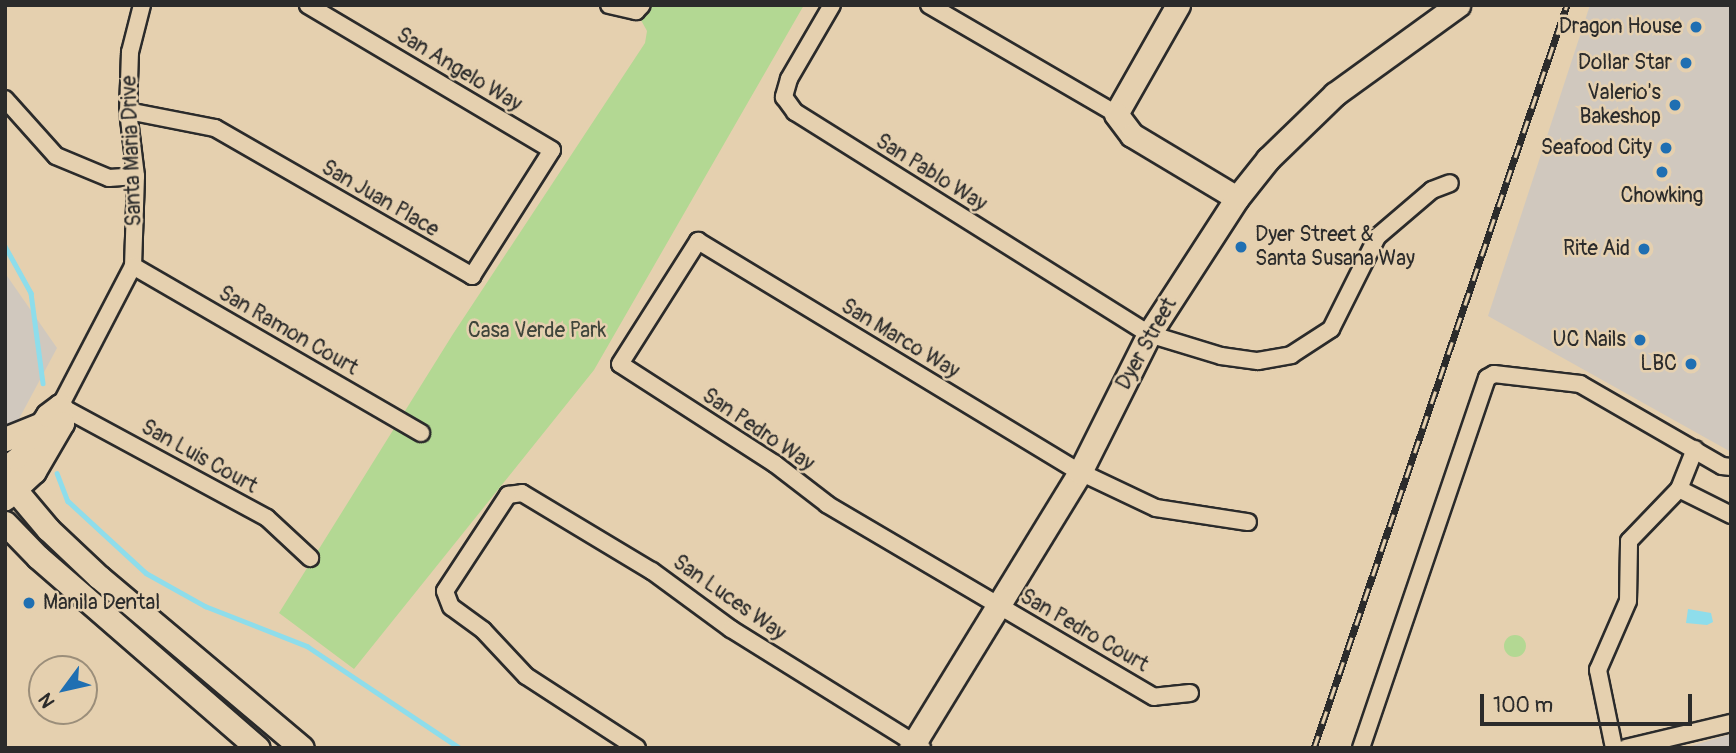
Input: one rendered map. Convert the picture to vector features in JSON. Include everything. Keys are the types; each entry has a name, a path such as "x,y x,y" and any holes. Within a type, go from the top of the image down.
{"main road":[{"path":"1178,5 1116,114 1132,135 1237,198"},
{"name":"Dyer Street","path":"916,746 998,604 1080,472 1149,334 1237,198 1268,159 1335,94 1458,5"},
{"name":"Santa Maria Drive","path":"7,484 20,457 42,424 60,406"},
{"name":"Santa Maria Drive","path":"7,484 34,471 62,423 60,406"},
{"path":"5,439 42,424"},
{"path":"7,484 48,529 100,577 302,748"},
{"path":"5,523 38,557 258,748"}],"street":[{"name":"Santa Maria Drive","path":"60,406 133,266 136,176 128,111 130,52 142,5"},
{"name":"San Angelo Way","path":"308,5 552,150"},
{"path":"609,5 636,12 642,5"},
{"name":"San Pablo Way","path":"832,5 789,79 784,97 795,112 1149,334"},
{"path":"929,5 1116,114"},
{"path":"5,99 56,156 109,178 136,176"},
{"name":"San Juan Place","path":"128,111 215,128 472,276 552,150"},
{"path":"1149,334 1239,361 1291,355 1331,329 1377,237 1432,190 1450,183"},
{"name":"San Marco Way","path":"698,241 1080,472 1156,508 1248,522"},
{"name":"San Pedro Way","path":"698,241 620,364 775,464 827,504 998,604"},
{"name":"San Ramon Court","path":"133,266 421,433"},
{"path":"1361,748 1483,385 1494,374 1580,384 1731,467"},
{"name":"San Luis Court","path":"60,406 267,518 310,558"},
{"path":"1614,748 1598,670 1628,601 1629,541 1679,489 1695,449"},
{"path":"1679,489 1731,515"},
{"name":"San Luces Way","path":"637,748 526,676 483,630 451,607 445,591 508,495 522,493 652,571 731,629 916,746"},
{"name":"San Pedro Court","path":"998,604 1154,696 1190,693"},
{"path":"1626,748 1731,723"}],"shaded area":[{"path":"1590,5 1731,5 1731,452 1488,316"},
{"path":"5,273 57,348 5,445"},
{"path":"1731,734 1731,748 1684,748"}],"green space":[{"name":"Casa Verde Park","path":"642,5 804,5 594,370 354,669 279,613 453,334 645,43 647,31 636,11"},
{"path":"1515,635 1523,638 1526,646 1523,654 1515,657 1507,654 1504,646 1507,638"}],"water":[{"path":"1688,609 1711,613 1713,622 1707,625 1686,623"}],"waterway":[{"path":"5,246 31,293 43,383"},
{"path":"57,473 68,501 146,573 205,606 307,646 460,748"}],"railway":[{"path":"1314,748 1567,5"}],"place":[{"name":"Dragon House","path":"1696,27"},
{"name":"Dollar Star","path":"1686,63"},
{"name":"Valerio's Bakeshop","path":"1675,105"},
{"name":"Seafood City","path":"1666,148"},
{"name":"Chowking","path":"1662,172"},
{"name":"Dyer Street & Santa Susana Way","path":"1241,247"},
{"name":"Rite Aid","path":"1644,249"},
{"name":"UC Nails","path":"1640,340"},
{"name":"LBC","path":"1691,364"},
{"name":"Manila Dental","path":"29,603"}]}
